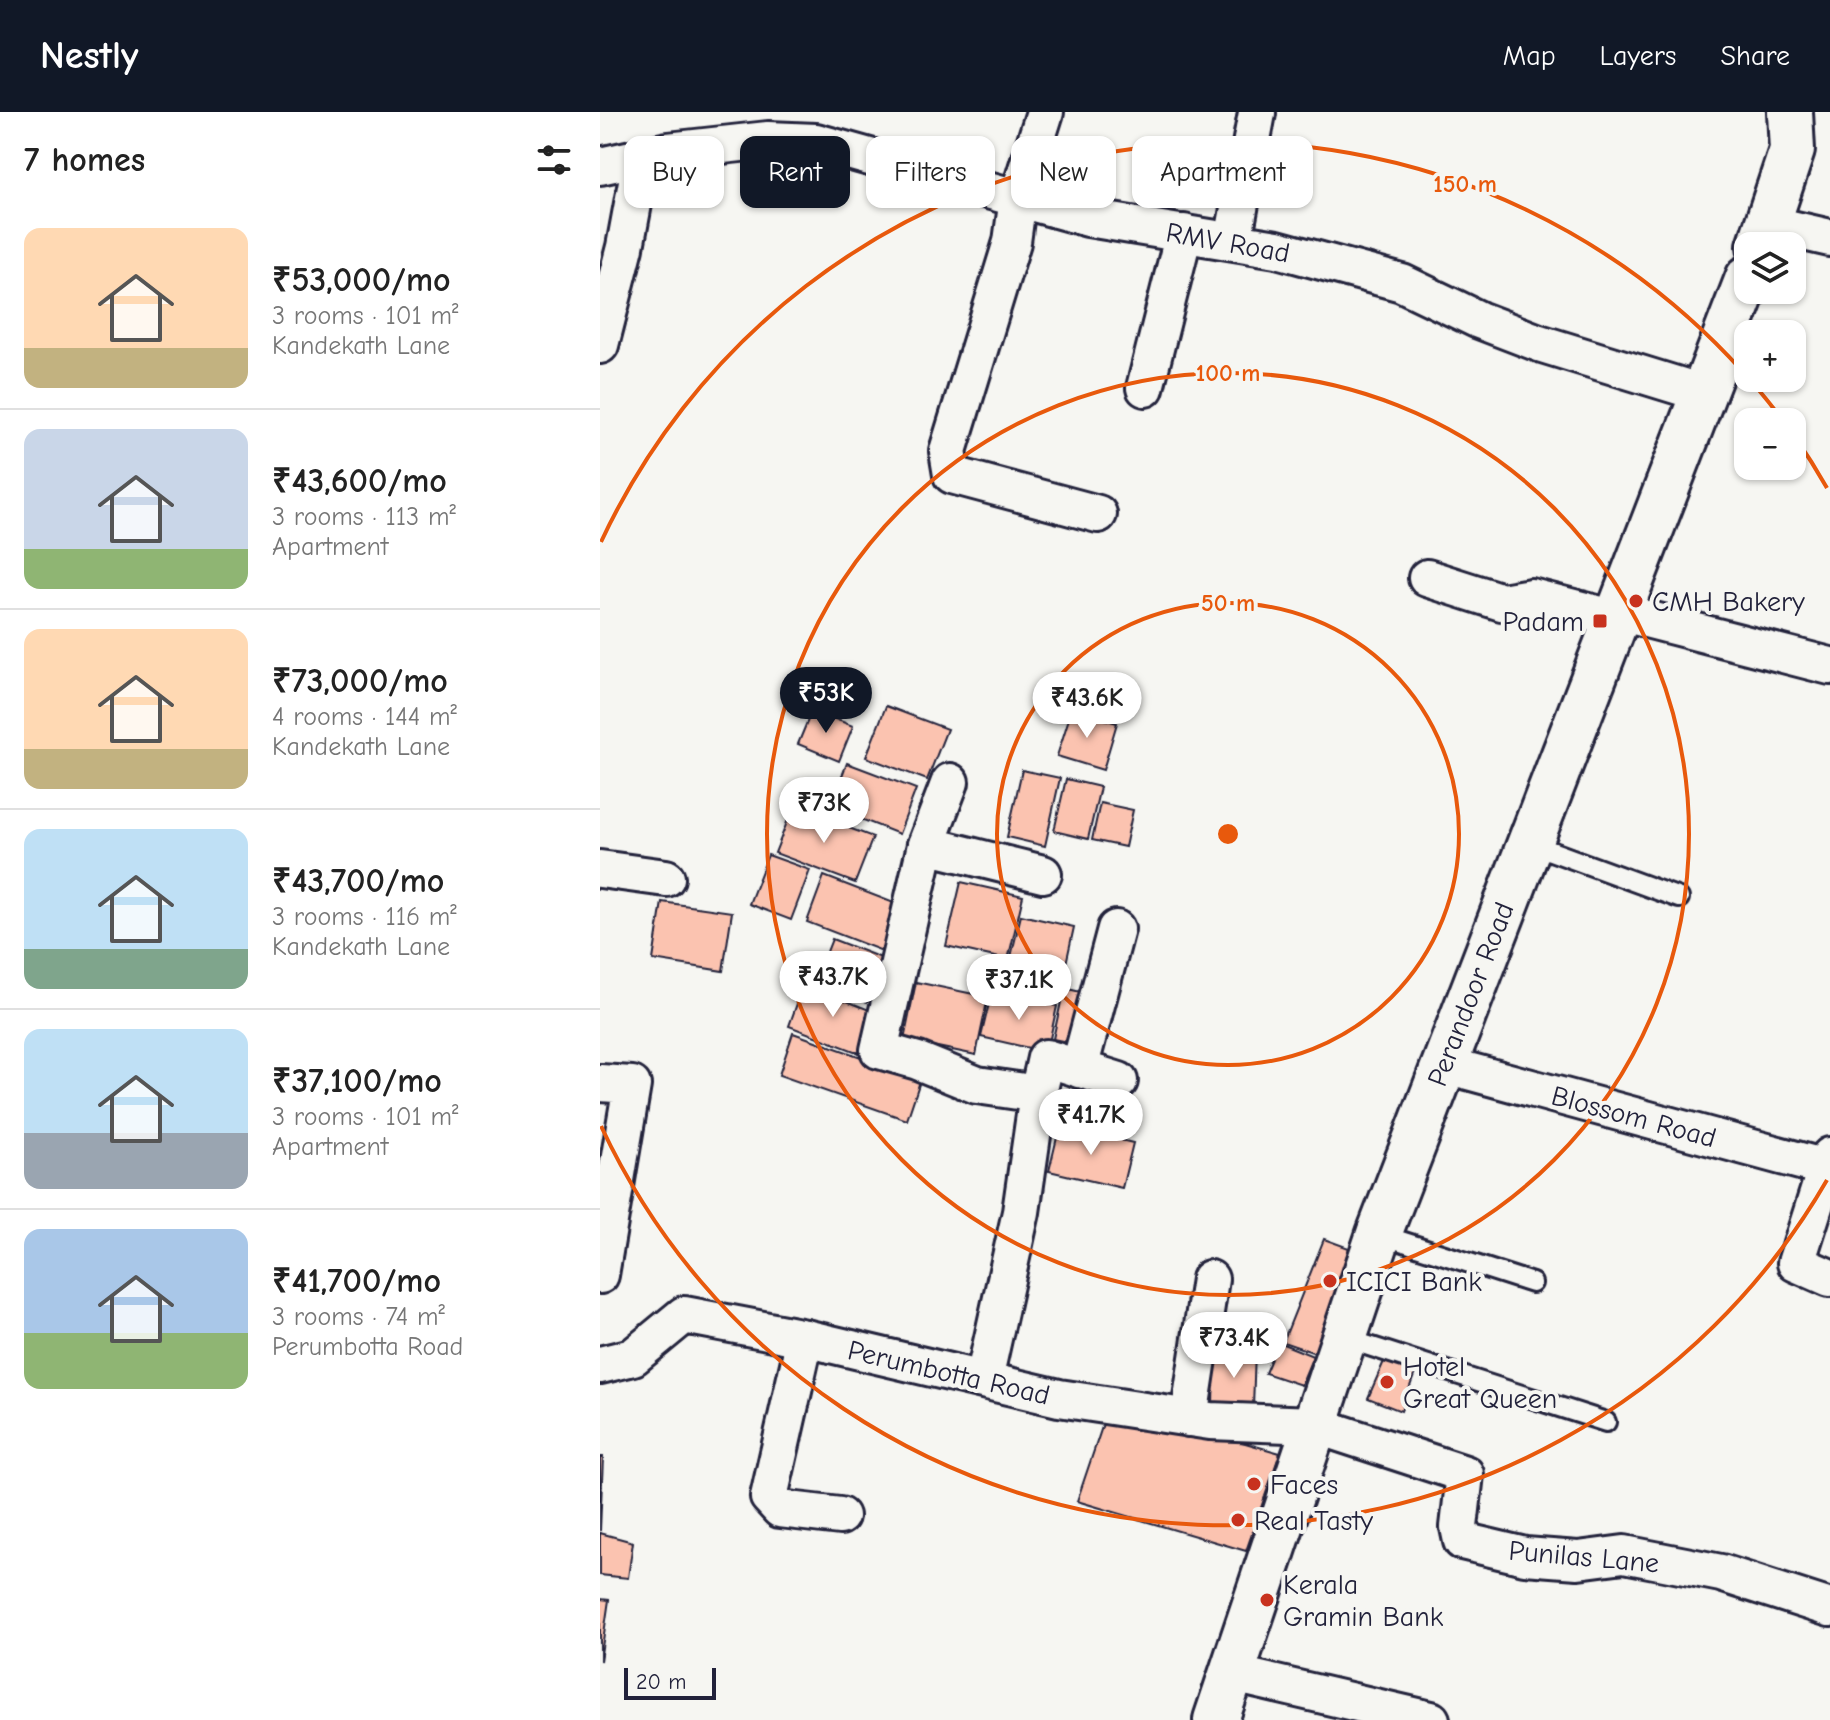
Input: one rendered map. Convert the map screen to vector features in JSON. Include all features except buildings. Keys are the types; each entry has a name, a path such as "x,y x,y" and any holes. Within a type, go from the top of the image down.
{"main road":[{"path":"1765,232 1798,125"},
{"name":"Perandoor Road","path":"1216,1720 1229,1673 1379,1234 1738,304"}],"street":[{"path":"1037,136 1045,112"},
{"path":"1233,241 1257,113"},
{"name":"RMV Road","path":"724,145 768,140 816,142 1011,196"},
{"name":"RMV Road","path":"600,166 624,160"},
{"path":"600,345 632,208"},
{"path":"1017,208 1012,242 948,451 952,475 1098,514"},
{"name":"RMV Road","path":"1053,208 1088,218 1277,249 1402,283 1479,320 1539,343 1702,393"},
{"path":"1145,388 1184,233"},
{"path":"1806,237 1830,238"},
{"path":"1427,578 1502,602 1531,597 1830,666"},
{"path":"950,782 926,845 879,1050 918,1061 977,1085 1038,1094"},
{"path":"926,845 1043,874"},
{"path":"600,869 666,878"},
{"path":"1079,1069 1116,929"},
{"path":"984,1379 1021,1212 1046,1058 1119,1081"},
{"name":"Blossom Road","path":"1442,1064 1828,1162"},
{"path":"600,1083 632,1085 600,1275"},
{"path":"1828,1162 1796,1263 1830,1278"},
{"path":"1189,1418 1210,1279"},
{"name":"Perumbotta Road","path":"600,1365 633,1357 684,1315 805,1338 1059,1398 1189,1418 1315,1425"},
{"path":"805,1338 769,1497 780,1509 840,1516"},
{"name":"Punilas Lane","path":"1315,1425 1465,1474 1459,1527 1462,1541 1525,1556 1578,1560 1624,1554 1721,1573 1830,1608"},
{"path":"1229,1673 1431,1720"}],"lane":[{"path":"1529,843 1679,898"},
{"path":"1379,1234 1532,1283"},
{"path":"1344,1338 1606,1422"}],"place":[{"name":"CMH Bakery","path":"1636,601"},
{"name":"Padam","path":"1600,621"},
{"name":"ICICI Bank","path":"1330,1281"},
{"name":"Hotel Great Queen","path":"1387,1382"},
{"name":"Faces","path":"1254,1484"},
{"name":"Real Tasty","path":"1238,1520"},
{"name":"Kerala Gramin Bank","path":"1267,1600"}]}
